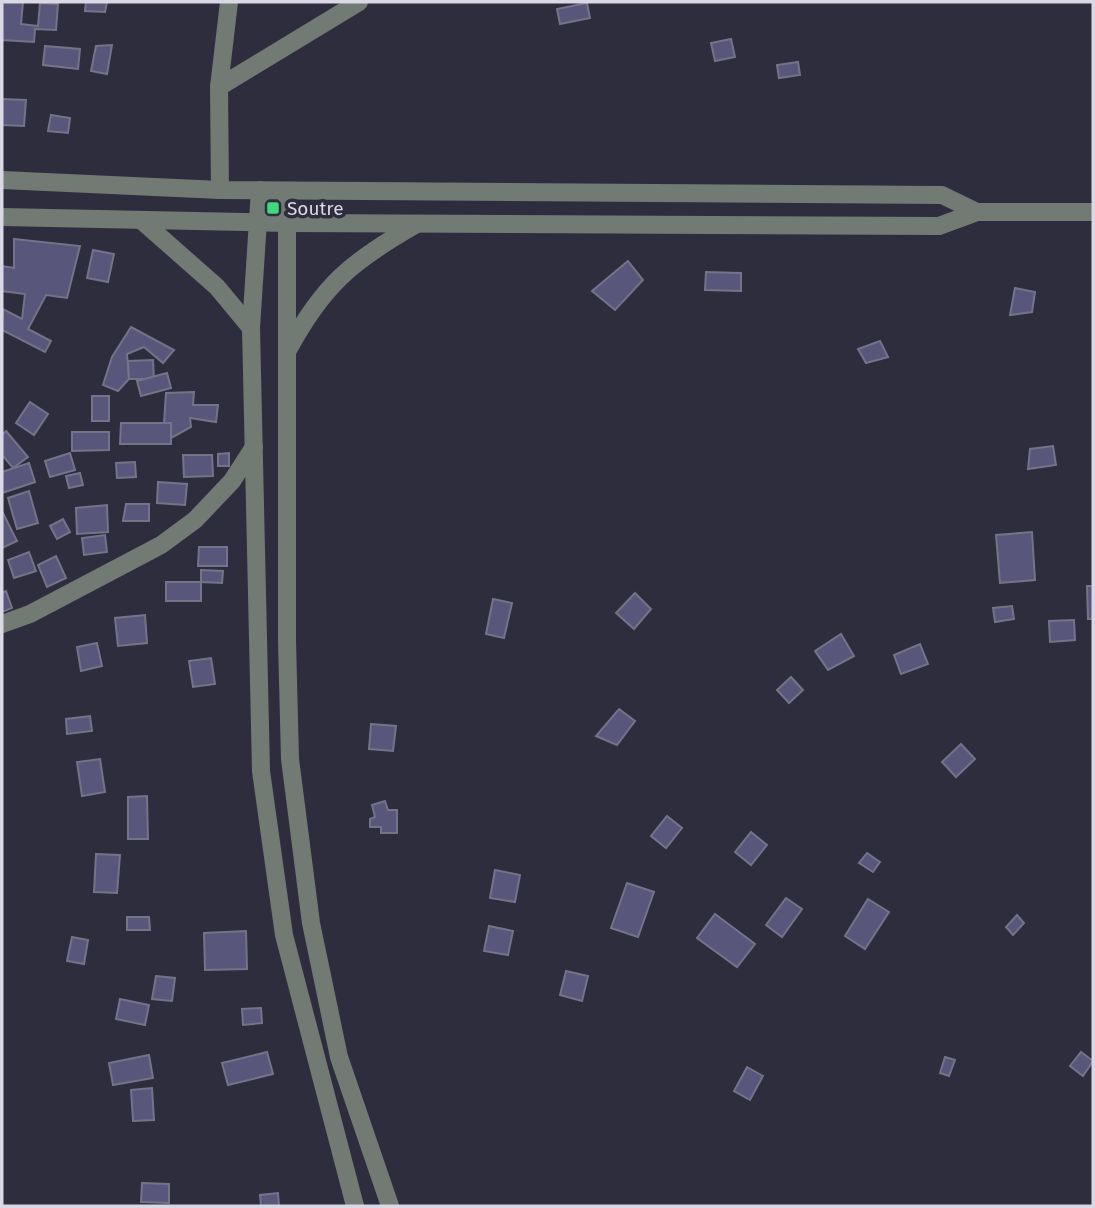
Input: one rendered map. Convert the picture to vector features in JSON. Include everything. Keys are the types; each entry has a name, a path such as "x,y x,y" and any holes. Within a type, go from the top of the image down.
{"street":[{"path":"220,190 219,87 229,2"},
{"path":"219,87 359,2"},
{"path":"2,180 220,190 942,195 977,212"},
{"path":"260,190 251,328 261,771 284,935 355,1206"},
{"path":"287,191 290,760 311,923 340,1057 390,1206"},
{"path":"2,217 257,223 939,226 977,212 1093,212"},
{"path":"141,220 217,287 251,328"},
{"path":"287,353 310,310 338,277 375,248 418,224"},
{"path":"2,624 30,614 161,545 195,520 232,481 254,447"}],"building":[{"path":"2,2 23,2 21,24 38,26 40,3 58,4 56,30 35,29 34,42 2,40"},
{"path":"86,2 107,2 105,12 85,11"},
{"path":"587,3 590,18 560,24 557,9"},
{"path":"731,39 735,57 715,61 711,43"},
{"path":"112,45 107,74 91,71 96,46"},
{"path":"45,46 80,49 78,69 43,65"},
{"path":"798,62 800,75 779,78 777,65"},
{"path":"2,99 26,100 24,126 2,125"},
{"path":"51,115 70,118 68,133 48,131"},
{"path":"14,239 80,246 67,298 46,295 28,329 51,341 45,352 2,330 3,309 22,319 25,294 2,291 2,266 14,268"},
{"path":"93,250 114,254 108,282 87,278"},
{"path":"628,261 643,280 615,310 592,291"},
{"path":"706,272 741,273 741,291 705,290"},
{"path":"1015,288 1035,292 1032,312 1010,315"},
{"path":"131,327 174,350 163,363 144,347 127,354 129,379 118,391 103,385 112,357"},
{"path":"880,341 888,357 866,363 858,349"},
{"path":"153,360 154,379 129,379 128,361"},
{"path":"167,373 171,388 141,396 137,381"},
{"path":"194,392 193,405 218,405 216,422 190,418 191,427 171,438 171,423 164,423 166,393"},
{"path":"92,396 109,396 109,421 92,421"},
{"path":"30,402 48,414 34,435 16,423"},
{"path":"121,423 171,423 171,444 120,444"},
{"path":"6,431 28,457 13,468 2,455 2,435"},
{"path":"72,432 109,432 109,450 72,451"},
{"path":"1053,446 1056,465 1028,469 1030,449"},
{"path":"70,453 75,470 50,477 45,461"},
{"path":"229,453 229,466 218,466 218,454"},
{"path":"183,455 212,455 213,476 184,477"},
{"path":"135,462 136,477 117,478 116,463"},
{"path":"29,463 35,482 2,493 2,472"},
{"path":"80,473 83,485 69,488 66,476"},
{"path":"158,482 187,484 185,505 157,503"},
{"path":"29,491 38,523 17,529 8,498"},
{"path":"126,504 149,504 149,521 123,521"},
{"path":"107,505 108,532 77,534 76,508"},
{"path":"2,511 17,541 2,548"},
{"path":"63,519 70,532 57,539 50,526"},
{"path":"1032,532 1035,580 1000,583 996,535"},
{"path":"105,535 107,552 84,555 82,538"},
{"path":"199,547 227,547 227,566 198,566"},
{"path":"29,552 36,571 14,578 8,560"},
{"path":"56,556 66,578 47,587 38,565"},
{"path":"201,570 223,571 222,583 201,582"},
{"path":"166,582 201,582 201,601 166,601"},
{"path":"1087,586 1093,586 1093,619 1088,619"},
{"path":"6,591 12,608 2,612 2,593"},
{"path":"635,593 651,609 634,629 616,613"},
{"path":"493,599 512,603 504,638 486,634"},
{"path":"1012,606 1014,619 995,622 993,608"},
{"path":"145,615 147,643 118,646 115,618"},
{"path":"1074,620 1075,640 1050,642 1049,621"},
{"path":"841,634 854,656 828,670 815,651"},
{"path":"97,643 102,666 81,671 77,647"},
{"path":"920,644 928,664 901,674 894,655"},
{"path":"211,658 215,684 193,687 189,661"},
{"path":"791,677 803,690 789,703 777,690"},
{"path":"619,709 635,721 617,745 596,736"},
{"path":"90,716 92,731 67,734 66,719"},
{"path":"371,724 396,726 393,751 369,749"},
{"path":"961,744 975,759 956,777 942,762"},
{"path":"100,759 105,792 82,796 77,762"},
{"path":"147,796 148,839 128,839 128,797"},
{"path":"385,801 388,810 397,810 397,833 381,833 381,827 370,827 370,819 375,817 372,805"},
{"path":"667,816 682,828 666,848 651,836"},
{"path":"751,832 767,845 751,865 735,852"},
{"path":"867,853 880,862 873,872 859,863"},
{"path":"96,854 120,855 117,893 94,892"},
{"path":"495,870 520,875 515,902 490,898"},
{"path":"627,883 654,892 638,937 611,928"},
{"path":"786,898 802,909 782,937 766,925"},
{"path":"868,899 889,912 865,949 845,936"},
{"path":"715,914 755,944 737,967 697,938"},
{"path":"1017,915 1024,923 1013,935 1006,927"},
{"path":"127,917 149,917 150,930 127,930"},
{"path":"489,926 513,931 508,955 484,951"},
{"path":"246,931 247,969 205,970 204,933"},
{"path":"72,937 88,940 84,964 67,961"},
{"path":"566,971 588,976 582,1001 560,995"},
{"path":"156,976 175,978 172,1001 152,999"},
{"path":"120,999 149,1005 145,1025 116,1019"},
{"path":"261,1008 262,1023 243,1025 242,1009"},
{"path":"267,1052 273,1074 228,1085 222,1063"},
{"path":"1081,1052 1093,1061 1083,1076 1070,1066"},
{"path":"149,1055 153,1078 113,1085 109,1063"},
{"path":"945,1057 955,1060 949,1076 940,1073"},
{"path":"747,1067 763,1076 750,1100 734,1091"},
{"path":"152,1088 154,1120 133,1121 131,1090"},
{"path":"142,1183 169,1184 169,1203 141,1202"},
{"path":"278,1193 279,1206 261,1206 260,1195"}],"place":[{"name":"Soutre","path":"273,208"}]}
